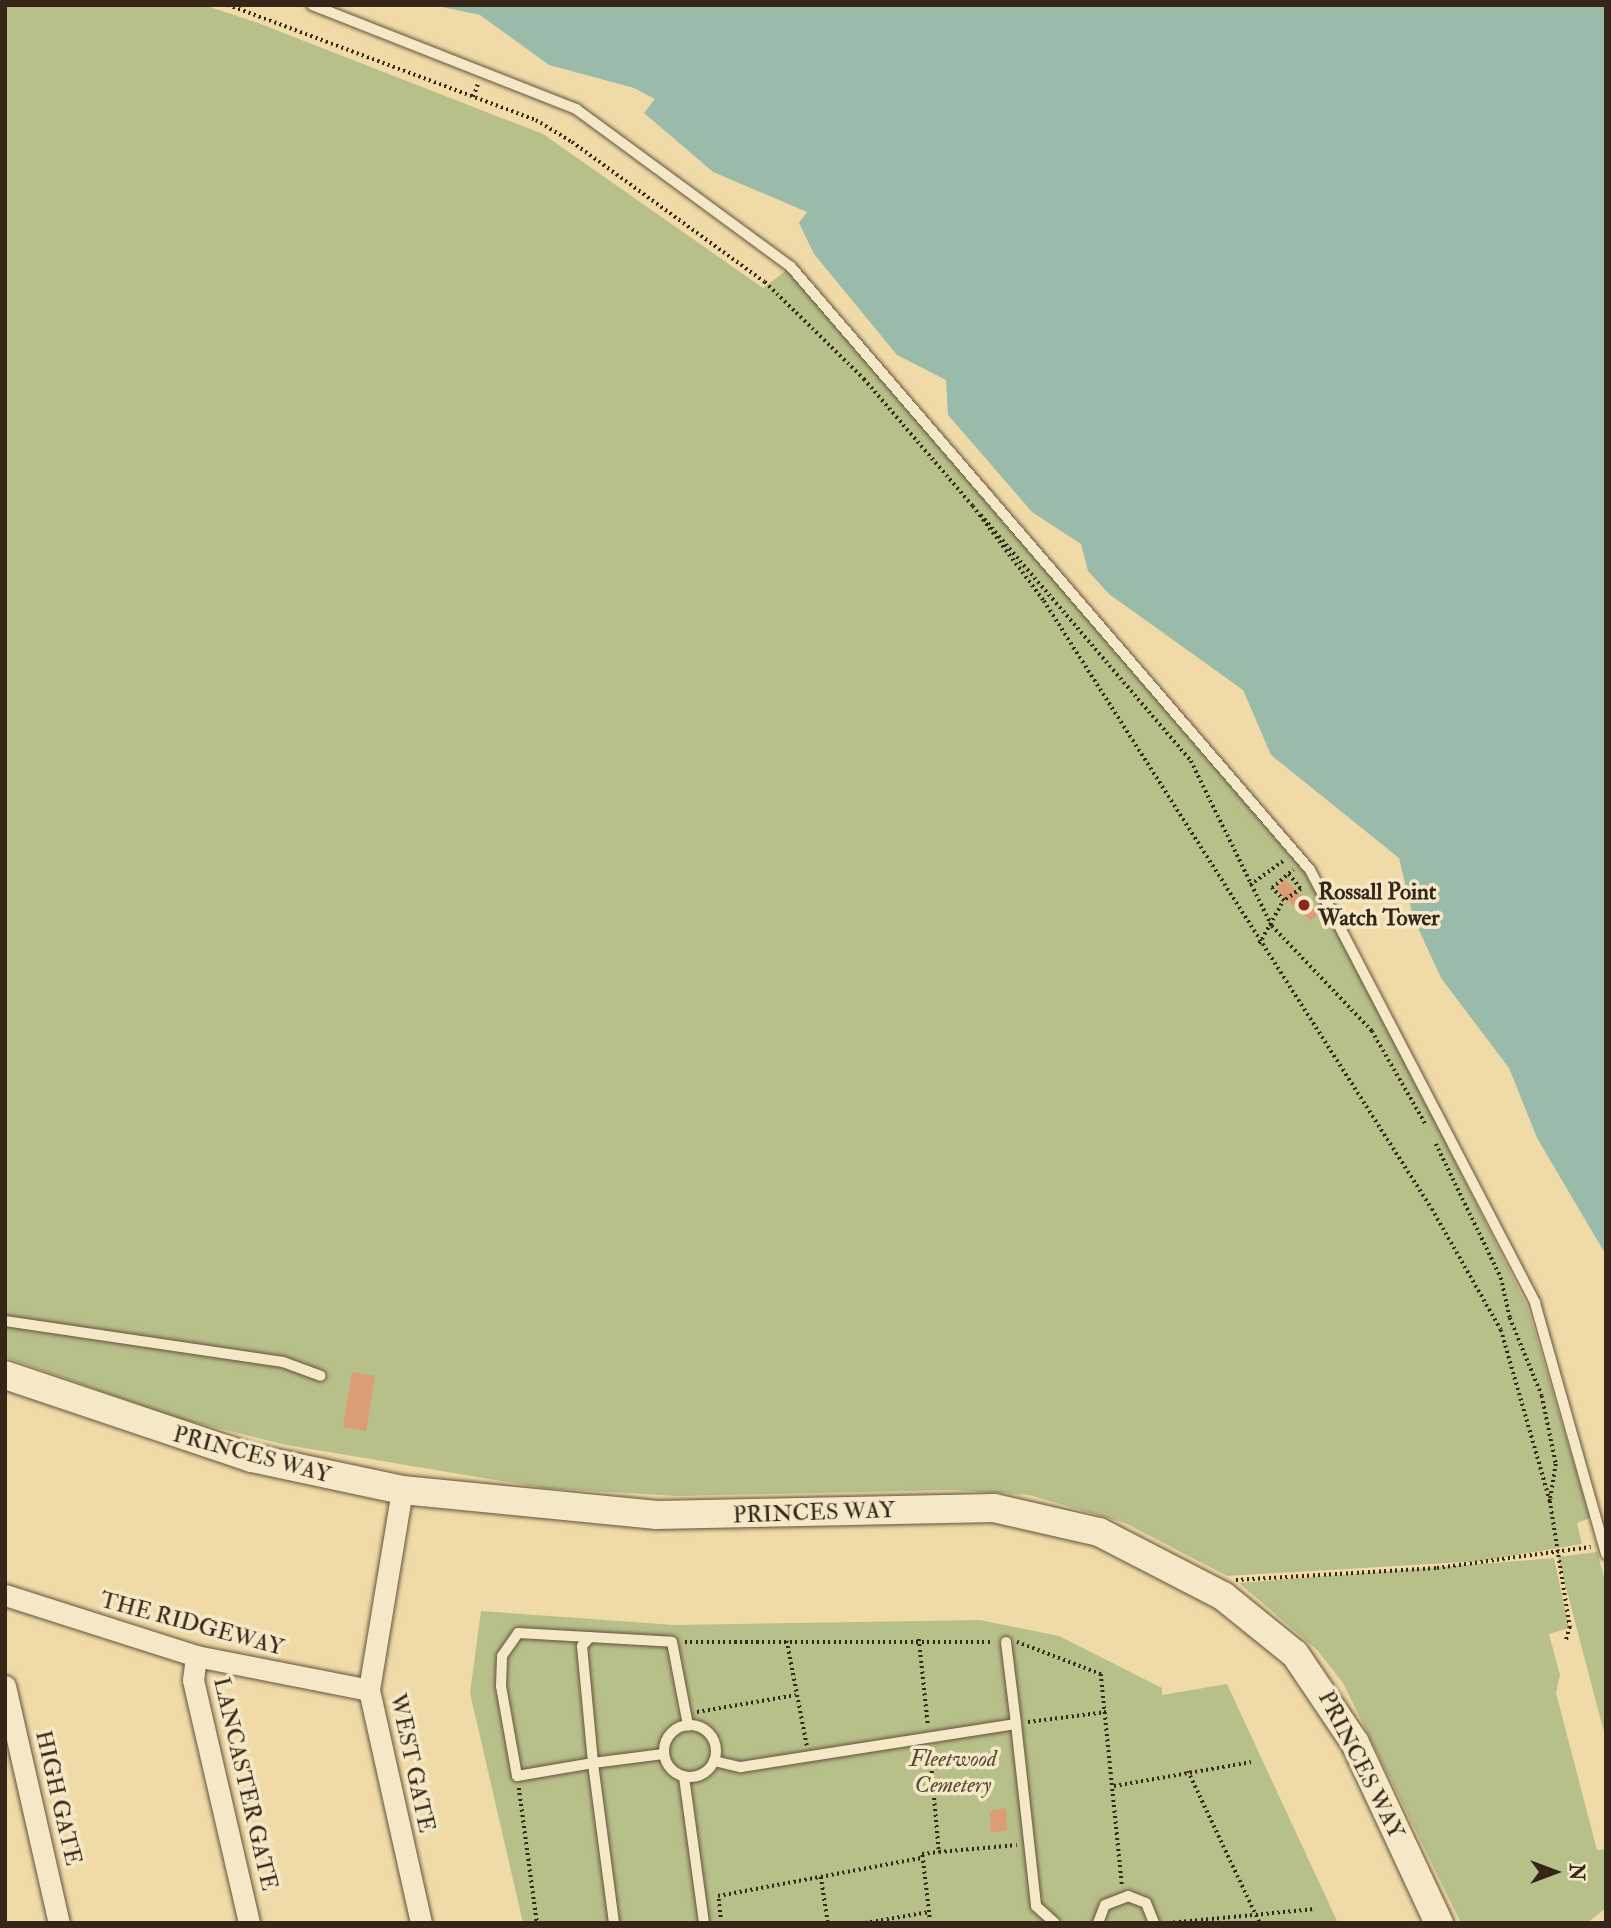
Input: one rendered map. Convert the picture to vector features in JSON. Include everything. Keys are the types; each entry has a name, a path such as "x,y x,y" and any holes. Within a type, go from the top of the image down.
{"street":[{"name":"PRINCES WAY","path":"5,1376 252,1458 402,1490 657,1515 994,1508 1099,1532 1223,1596 1280,1640 1337,1710 1439,1923"},
{"name":"WEST GATE","path":"402,1490 369,1690 421,1923"},
{"name":"THE RIDGEWAY","path":"5,1595 196,1656 369,1690"},
{"name":"LANCASTER GATE","path":"196,1656 193,1680 249,1923"},
{"name":"HIGH GATE","path":"5,1686 59,1923"}],"lane":[{"path":"312,5 576,109 791,267 1303,862 1535,1303 1605,1550"},
{"path":"5,1321 283,1362 321,1376"},
{"path":"663,1754 517,1776 501,1686 502,1656 518,1633 673,1642 686,1720"},
{"path":"590,1637 582,1646 593,1763 614,1923"},
{"path":"1006,1642 1036,1906 1055,1923"},
{"path":"663,1754 670,1733 686,1720"},
{"path":"686,1720 710,1733 714,1762"},
{"path":"714,1762 741,1767 1016,1724"},
{"path":"663,1754 684,1777 704,1923"},
{"path":"684,1777 698,1777 714,1762"},
{"path":"1098,1923 1105,1905 1123,1896 1146,1903 1154,1923"}],"path":[{"path":"228,5 536,120 572,142 765,282 864,379 1191,761 1222,814 1250,885 1269,921 1372,1031 1428,1129"},
{"path":"473,97 478,83"},
{"path":"973,506 1044,601 1259,944 1432,1209 1501,1330 1550,1502 1556,1553 1570,1627 1566,1641"},
{"path":"1250,885 1282,859 1301,889 1284,901 1269,921 1259,944"},
{"path":"1284,901 1272,888 1303,862"},
{"path":"1435,1140 1501,1278 1542,1396 1556,1464 1550,1502"},
{"path":"1223,1596 1235,1580 1605,1550"},
{"path":"673,1642 919,1639 1023,1642 1101,1674 1123,1896"},
{"path":"919,1639 939,1852"},
{"path":"787,1641 809,1757"},
{"path":"686,1720 797,1695"},
{"path":"1016,1724 1106,1712"},
{"path":"1114,1786 1251,1762"},
{"path":"1188,1771 1260,1923"},
{"path":"517,1776 537,1923"},
{"path":"720,1923 718,1896 922,1858 939,1852 1029,1844"},
{"path":"922,1858 930,1923"},
{"path":"821,1877 828,1923"},
{"path":"1168,1923 1213,1921 1315,1909"},
{"path":"865,1923 929,1912"}],"green space":[{"path":"5,5 204,5 258,23 543,134 763,288 791,267 1310,870 1527,1306 1590,1518 1577,1523 1582,1544 1481,1561 1227,1576 1125,1523 1029,1495 954,1490 677,1496 543,1488 287,1445 180,1419 5,1357"},
{"path":"1597,1552 1606,1584 1606,1740 1558,1557"},
{"path":"1554,1558 1569,1628 1549,1634 1560,1675 1556,1693 1597,1850 1606,1849 1606,1908 1587,1923 1461,1923 1343,1683 1317,1650 1239,1583"},
{"name":"Fleetwood Cemetery","path":"481,1611 675,1625 980,1620 1059,1636 1162,1688 1162,1695 1227,1684 1338,1923 523,1923 470,1693"}],"shaded area":[{"path":"433,5 1606,5 1606,1255 1537,1138 1509,1068 1441,978 1413,917 1399,858 1271,755 1243,690 1109,594 1088,571 1081,544 1032,512 948,415 946,380 897,355 814,254 799,223 807,212 713,172 644,113 655,99 634,88 549,65 480,15"}],"building":[{"path":"1285,879 1318,913 1311,921 1276,890"},
{"path":"352,1372 375,1376 366,1431 343,1427"},
{"path":"1006,1808 1007,1831 991,1832 990,1811"}],"place":[{"name":"Rossall Point Watch Tower","path":"1304,905"}]}
